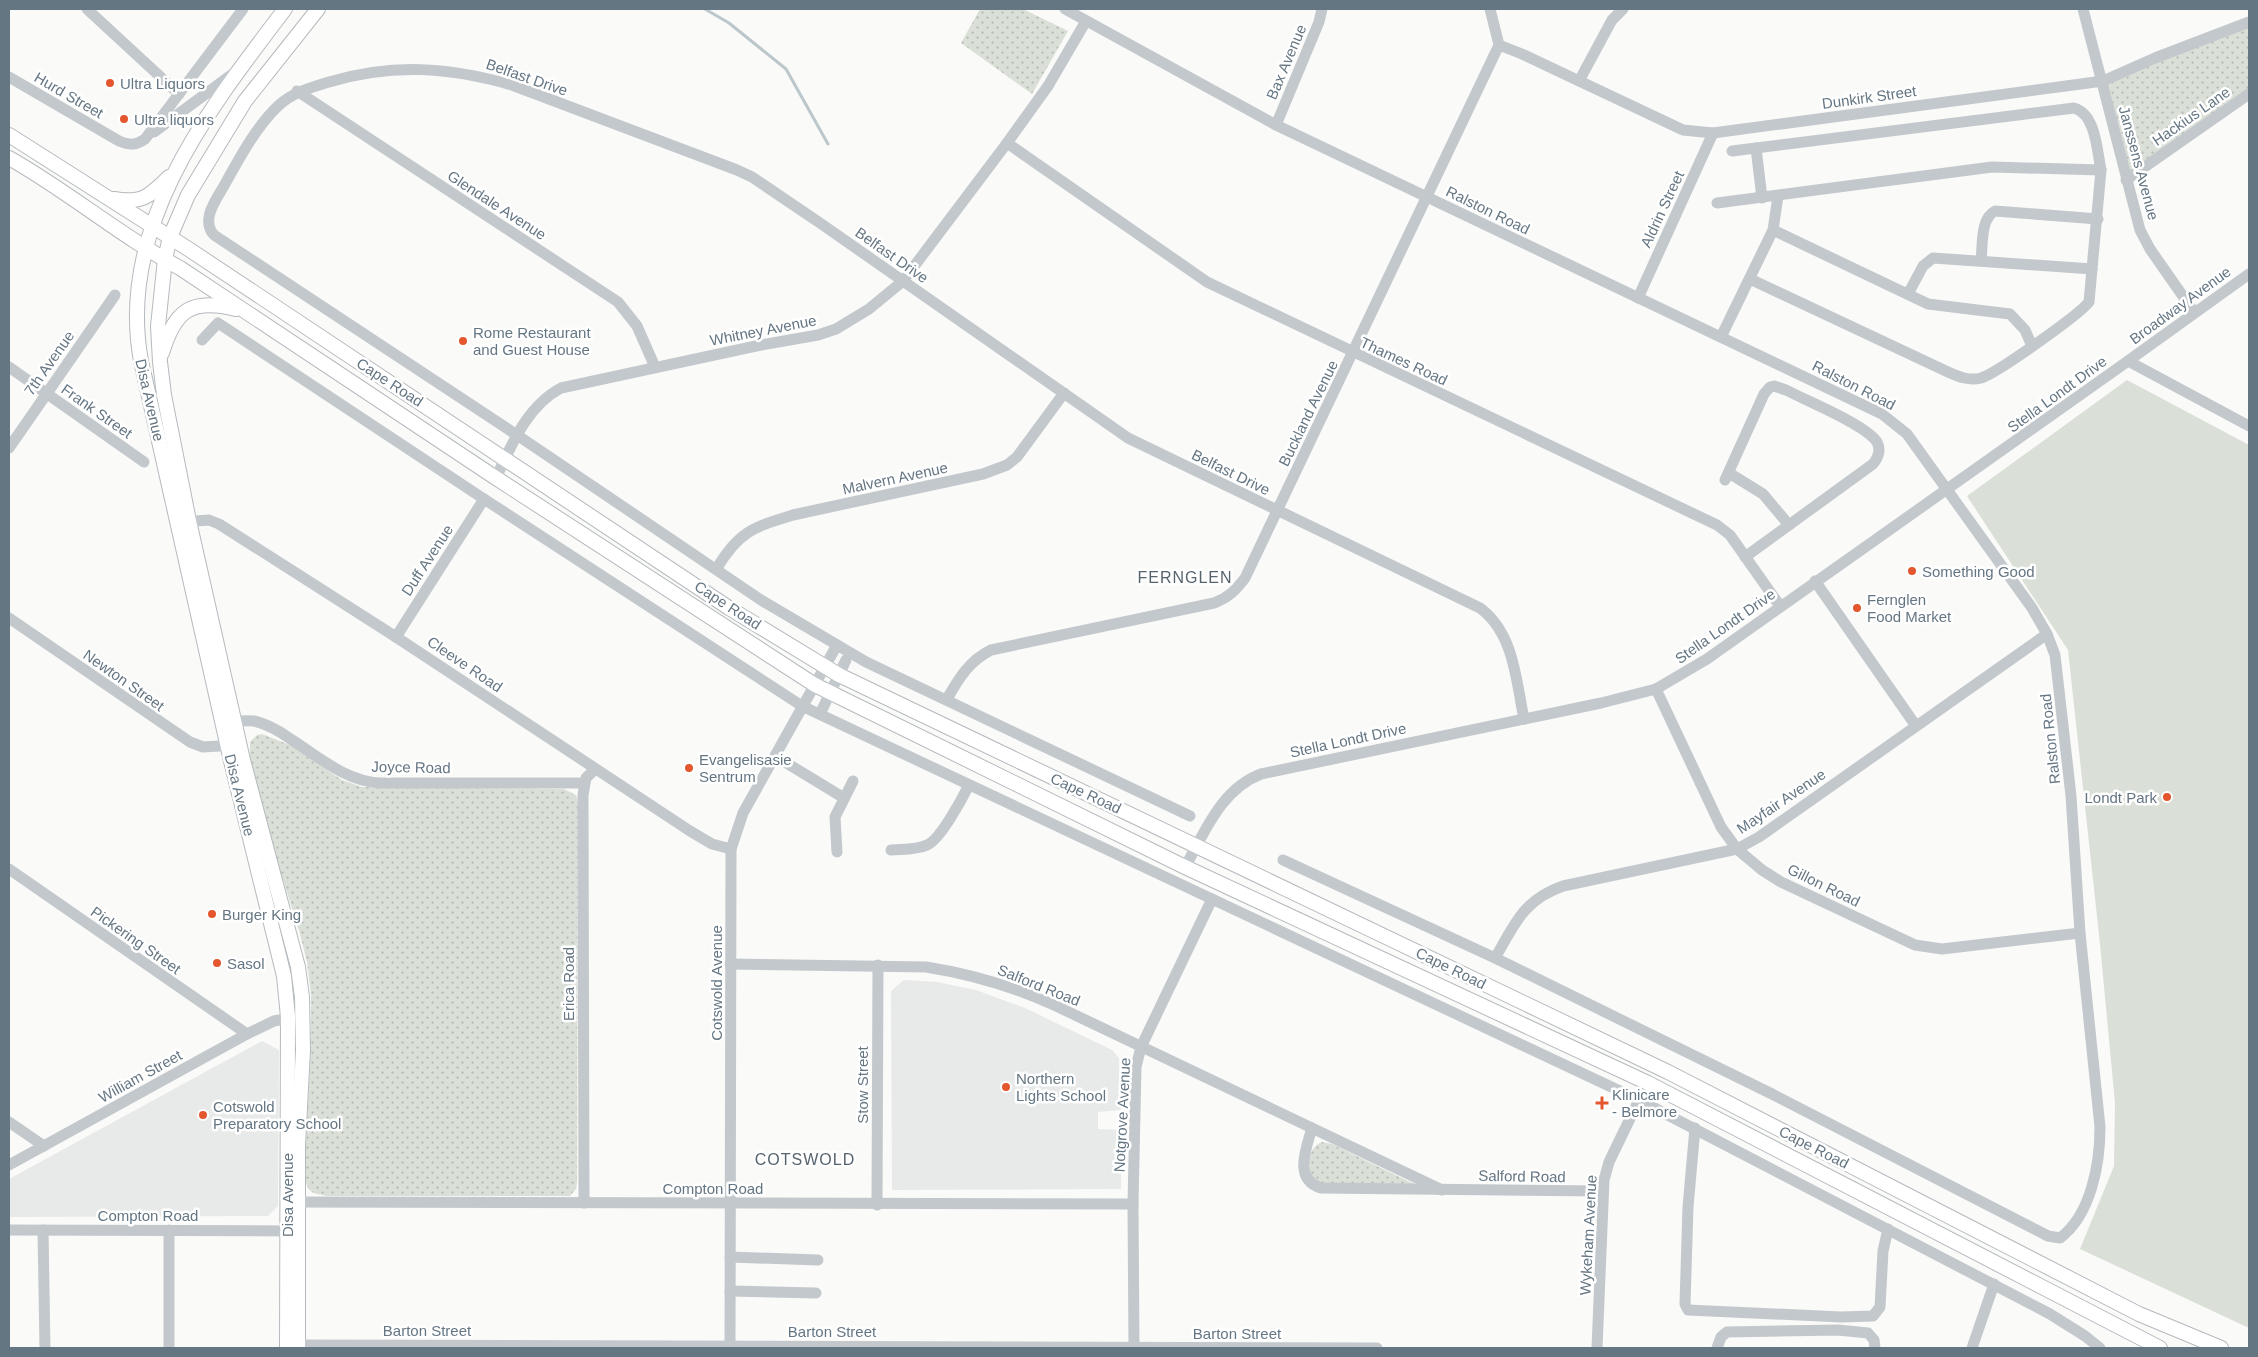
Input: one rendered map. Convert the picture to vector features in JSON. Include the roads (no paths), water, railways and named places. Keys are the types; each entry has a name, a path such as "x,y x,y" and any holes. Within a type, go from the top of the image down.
{"main road":[{"path":"111,199 129,202 142,199 157,189 178,168 210,113 241,67 285,9"},
{"name":"Disa Avenue","path":"183,522 160,362 158,326 165,259 170,237 188,195 236,114 318,9"},
{"name":"Cape Road","path":"9,135 170,237 729,608 839,675 1655,1066 2138,1314 2222,1348"},
{"name":"Cape Road","path":"9,158 80,203 146,249 180,268 496,478 815,685 1185,867 1648,1083 2160,1348"},
{"name":"Disa Avenue","path":"178,168 157,210 146,249 138,291 137,339 183,522 284,976 288,1017 293,1202"},
{"path":"160,362 168,333 175,321 189,309 199,305 217,305 244,311"},
{"name":"Disa Avenue","path":"234,746 295,954 302,1016 304,1050 292,1231 292,1347"},
{"path":"1648,1083 1655,1066"}],"street":[{"path":"145,139 243,9"},
{"name":"Ralston Road","path":"1065,9 1276,125 1887,417 1907,434 2032,608 2047,634 2055,655 2071,796 2080,933 2100,1127 2100,1151 2096,1176 2071,1228 2060,1238"},
{"name":"Bax Avenue","path":"1276,125 1319,22 1322,9"},
{"path":"1490,9 1499,45"},
{"path":"1579,80 1612,20 1623,9"},
{"name":"Janssens Avenue","path":"2083,9 2103,82 2126,180 2144,240 2194,312"},
{"path":"92,10 180,94"},
{"name":"Whitney Avenue","path":"496,478 517,435 540,402 561,388 655,367 818,335 836,329 869,309 903,281 1007,143 1048,86 1086,21"},
{"name":"Dunkirk Street","path":"1499,45 1579,80 1683,130 1713,133 2103,82 2155,58 2249,22"},
{"name":"Buckland Avenue","path":"947,699 959,678 970,664 991,650 1223,599 1238,587 1245,578 1278,511 1499,45"},
{"path":"145,139 241,67"},
{"name":"Belfast Drive","path":"214,235 209,227 209,214 230,174 264,120 279,105 297,92 354,74 397,69 446,70 482,76 512,85 720,162 752,177 1144,447 1472,603 1488,614 1505,637 1524,719"},
{"name":"Hurd Street","path":"9,76 119,141 134,145 145,139"},
{"name":"Glendale Avenue","path":"297,92 618,302 637,326 655,367"},
{"name":"Hackius Lane","path":"2126,180 2249,94"},
{"path":"1732,151 2074,108 2084,113 2087,117 2096,145 2101,170 2090,298 2086,305 1990,375 1967,379 1948,372 1750,279"},
{"name":"Aldrin Street","path":"1638,298 1713,133"},
{"name":"Thames Road","path":"1007,143 1207,282 1717,525 1725,530 1780,606"},
{"path":"1756,148 1762,198"},
{"path":"1717,203 2006,166 2101,170"},
{"path":"1721,337 1773,230 1778,196"},
{"path":"1981,260 1985,224 1990,214 1995,211 2098,219"},
{"path":"1773,230 1934,306 2010,314 2025,330 2032,346"},
{"name":"Cape Road","path":"214,235 717,568 761,600 866,662 1190,816"},
{"path":"1908,294 1928,260 1941,257 2092,268"},
{"name":"Broadway Avenue","path":"2128,361 2249,274"},
{"name":"7th Avenue","path":"9,448 115,295"},
{"path":"202,340 218,322 484,499 802,706 1639,1100 2050,1314 2100,1348"},
{"name":"Stella Londt Drive","path":"1185,867 1208,824 1231,793 1240,784 1256,775 1272,770 1601,703 1656,689 1706,659 2128,361 2249,426"},
{"name":"Frank Street","path":"9,367 144,462"},
{"path":"1745,557 1789,526 1873,464 1879,453 1879,447 1871,436 1858,426 1786,390 1770,386 1764,394 1727,477 1763,494 1789,526"},
{"name":"Malvern Avenue","path":"717,568 726,552 740,537 764,524 793,515 983,474 1007,465 1017,456 1064,393"},
{"name":"Duff Avenue","path":"396,637 484,499"},
{"name":"Cleeve Road","path":"183,522 209,520 219,524 396,637 705,841 731,850"},
{"path":"1815,581 1916,726"},
{"name":"Newton Street","path":"9,618 176,734 203,747 234,746"},
{"name":"Mayfair Avenue","path":"1495,958 1525,908 1542,894 1553,889 1738,849 1759,837 2047,634"},
{"name":"Cotswold Avenue","path":"730,1347 731,850 743,813 837,645"},
{"path":"820,714 846,660"},
{"name":"Gillon Road","path":"1656,689 1714,814 1738,849 1762,870 1781,882 1915,945 1942,949 2080,933"},
{"name":"Joyce Road","path":"228,722 252,721 264,724 348,776 363,781 380,783 584,783"},
{"path":"775,756 844,798"},
{"path":"584,783 586,778 595,769"},
{"path":"837,852 834,821 853,781"},
{"name":"Erica Road","path":"584,783 584,1203"},
{"path":"891,850 918,847 932,842 954,814 969,785"},
{"name":"Cape Road","path":"1283,860 1495,958 1772,1094 2048,1236 2060,1238"},
{"name":"Pickering Street","path":"9,869 247,1034"},
{"name":"Notgrove Avenue","path":"1134,1348 1133,1204 1136,1067 1141,1047 1212,900"},
{"name":"Salford Road","path":"730,964 878,965 926,968 985,979 1037,997 1442,1190"},
{"name":"Stow Street","path":"877,1205 878,965"},
{"name":"William Street","path":"9,1165 247,1034 288,1017 302,1016"},
{"name":"Wykeham Avenue","path":"1597,1348 1602,1191 1609,1162 1639,1100"},
{"path":"9,1122 44,1146"},
{"name":"Salford Road","path":"1312,1128 1305,1151 1303,1170 1306,1178 1315,1186 1328,1189 1602,1191"},
{"path":"1695,1128 1688,1226 1685,1304 1688,1310 1832,1317 1873,1316 1880,1306 1882,1251 1888,1229"},
{"name":"Compton Road","path":"293,1202 877,1205 1133,1204"},
{"name":"Compton Road","path":"9,1230 292,1231"},
{"path":"43,1230 45,1348"},
{"path":"168,1230 168,1348"},
{"path":"730,1257 818,1260"},
{"path":"1972,1348 1994,1284"},
{"path":"730,1290 816,1293"},
{"path":"1717,1348 1721,1337 1727,1332 1829,1330 1868,1333 1874,1340 1875,1348"},
{"name":"Barton Street","path":"292,1347 1377,1348"}],"waterway":[{"path":"705,9 729,23 786,69 828,144"}],"place":[{"name":"Ultra Liquors","path":"110,83"},
{"name":"Ultra liquors","path":"124,119"},
{"name":"Rome Restaurant and Guest House","path":"463,341"},
{"name":"Something Good","path":"1912,571"},
{"name":"Fernglen Food Market","path":"1857,608"},
{"name":"Evangelisasie Sentrum","path":"689,768"},
{"name":"Londt Park","path":"2167,797"},
{"name":"Burger King","path":"212,914"},
{"name":"Sasol","path":"217,963"},
{"name":"Northern Lights School","path":"1006,1087"},
{"name":"Klinicare - Belmore","path":"1602,1103"},
{"name":"Cotswold Preparatory School","path":"203,1115"}],"district":[{"name":"FERNGLEN","path":"1185,577"},
{"name":"COTSWOLD","path":"805,1159"}]}
